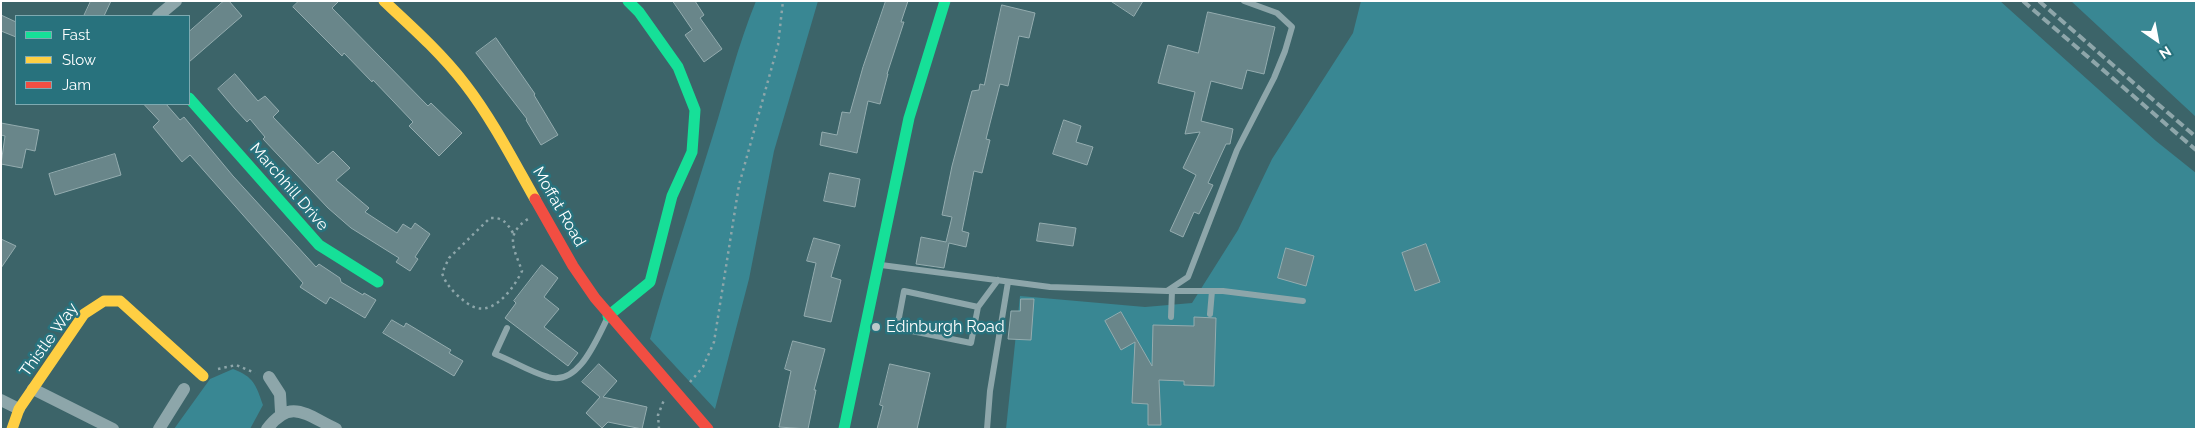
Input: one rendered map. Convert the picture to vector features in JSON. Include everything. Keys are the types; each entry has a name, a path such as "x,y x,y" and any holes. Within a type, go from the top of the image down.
{"street":[{"path":"159,15 176,1"},
{"name":"Moffat Road","path":"384,1 423,37 474,96 580,278 608,316 675,388 708,429"},
{"path":"608,316 650,282 672,196 692,152 695,110 678,67 639,12 628,1"},
{"path":"844,429 909,118 945,1"},
{"name":"Marchhill Drive","path":"190,99 319,245 378,282"},
{"name":"Thistle Way","path":"12,429 19,409 84,314 104,300 120,301 203,376"},
{"path":"269,377 280,394 281,412"},
{"path":"33,389 113,429"},
{"path":"159,429 184,389"},
{"path":"1,400 19,409"},
{"path":"266,429 281,412 293,410 336,429"}],"lane":[{"path":"1170,291 1188,277 1237,150 1274,78 1292,27 1278,13 1244,1"},
{"path":"878,264 1050,287 1212,292 1303,301"},
{"path":"978,306 904,291 897,328 971,343 978,306 998,280"},
{"path":"987,429 990,391 1008,282"},
{"path":"1170,291 1171,317"},
{"path":"1210,314 1212,292"},
{"path":"507,328 495,354 550,378 566,378 586,358 608,316"}],"path":[{"path":"659,429 658,415 666,396 675,388 692,381 703,367 714,342 739,185 778,46 783,1"},
{"path":"513,233 505,221 497,217 490,218 450,258 442,273 445,281 466,303 478,308 487,308 497,302 516,282 522,271 513,242 513,233 519,225 542,210"},
{"path":"203,376 223,367 236,365 254,371 262,379 269,377"}],"shaded area":[{"path":"756,1 818,1 774,151 749,279 715,409 650,339 738,51"},
{"path":"1361,1 2000,1 2156,141 2196,173 2196,429 1006,429 1020,296 1145,307 1192,303 1238,230 1272,159 1353,33"},
{"path":"2071,1 2196,1 2196,117"},
{"path":"233,369 246,375 253,382 263,405 250,429 174,429 210,379"}],"building":[{"path":"91,1 111,1 104,15 84,15"},
{"path":"224,1 229,1 242,16 190,61 190,31"},
{"path":"299,1 339,1 332,8 428,106 431,103 462,133 439,156 409,126 413,122 373,80 372,82 344,53 342,56 293,7"},
{"path":"673,1 695,1 704,15 700,18 722,49 704,62 685,35 692,30"},
{"path":"886,1 908,1 901,22 904,22 887,74 880,104 868,101 857,153 820,145 822,132 837,135 842,112 850,113 863,67"},
{"path":"1111,1 1143,1 1134,16"},
{"path":"1002,5 1035,13 1029,38 1019,36 1008,86 1000,84 986,139 990,140 982,173 974,171 962,231 969,233 966,247 949,243 944,268 916,264 921,237 946,242 952,217 942,215 952,166 972,91 979,90 980,84 984,85"},
{"path":"1208,12 1275,27 1264,74 1247,70 1242,89 1211,81 1201,121 1233,129 1230,144 1226,144 1208,183 1213,185 1199,214 1194,212 1183,237 1170,231 1196,175 1183,168 1200,132 1185,134 1195,92 1158,83 1168,45 1198,53"},
{"path":"1,15 15,22 15,37 1,31"},
{"path":"496,38 535,94 558,135 541,145 527,119 476,53"},
{"path":"235,74 258,101 265,96 279,111 273,117 318,164 333,151 350,168 336,180 369,208 365,212 397,233 403,224 411,229 415,223 430,234 415,257 418,259 410,271 396,262 399,258 351,228 328,208 263,139 265,137 250,119 247,122 235,109 218,89"},
{"path":"145,105 167,105 180,120 184,117 233,176 316,267 319,264 340,278 341,282 376,300 365,318 330,297 326,304 300,287 303,283 190,155 182,162 153,127 159,121"},
{"path":"1064,120 1081,126 1076,142 1093,147 1087,165 1053,154"},
{"path":"1,123 39,130 35,151 26,149 22,168 1,164 5,136 1,135"},
{"path":"115,154 121,175 55,195 49,174"},
{"path":"830,173 860,179 855,207 824,201"},
{"path":"1040,223 1076,228 1073,246 1037,241"},
{"path":"814,238 840,245 831,277 841,280 831,322 804,316 816,263 807,261"},
{"path":"1,239 16,246 1,268"},
{"path":"1426,244 1440,282 1415,291 1402,253"},
{"path":"1286,248 1314,256 1306,286 1278,278"},
{"path":"542,265 558,278 544,297 559,309 544,327 578,353 568,366 505,318 516,303 514,301"},
{"path":"1021,299 1034,299 1031,340 1008,339 1011,311 1020,311"},
{"path":"1121,312 1152,366 1153,325 1194,326 1194,317 1216,318 1214,386 1184,385 1184,381 1159,380 1161,425 1148,425 1148,404 1132,403 1135,342 1121,350 1105,321"},
{"path":"392,320 404,327 406,323 451,350 449,353 463,361 454,376 383,333"},
{"path":"793,341 825,349 814,390 816,390 808,429 779,427 791,371 785,369"},
{"path":"599,364 617,381 603,397 647,407 642,429 608,422 602,428 586,413 600,397 582,382"},
{"path":"890,364 930,373 917,429 877,429 883,406 880,405"}],"railway":[{"path":"2023,1 2196,150"},
{"path":"2039,1 2196,137"}],"traffic: fast":[{"path":"608,316 650,282 672,196 692,152 695,110 678,67 639,12 628,1"},
{"path":"844,429 909,118 945,1"},
{"path":"190,99 319,245 378,282"}],"traffic: slow":[{"path":"384,1 436,51 475,97 535,199"},
{"path":"12,429 19,409 84,314 104,301 120,301 203,376"}],"traffic: jam":[{"path":"535,199 573,266 595,298 708,429"}],"place":[{"name":"Edinburgh Road","path":"876,327"}]}
